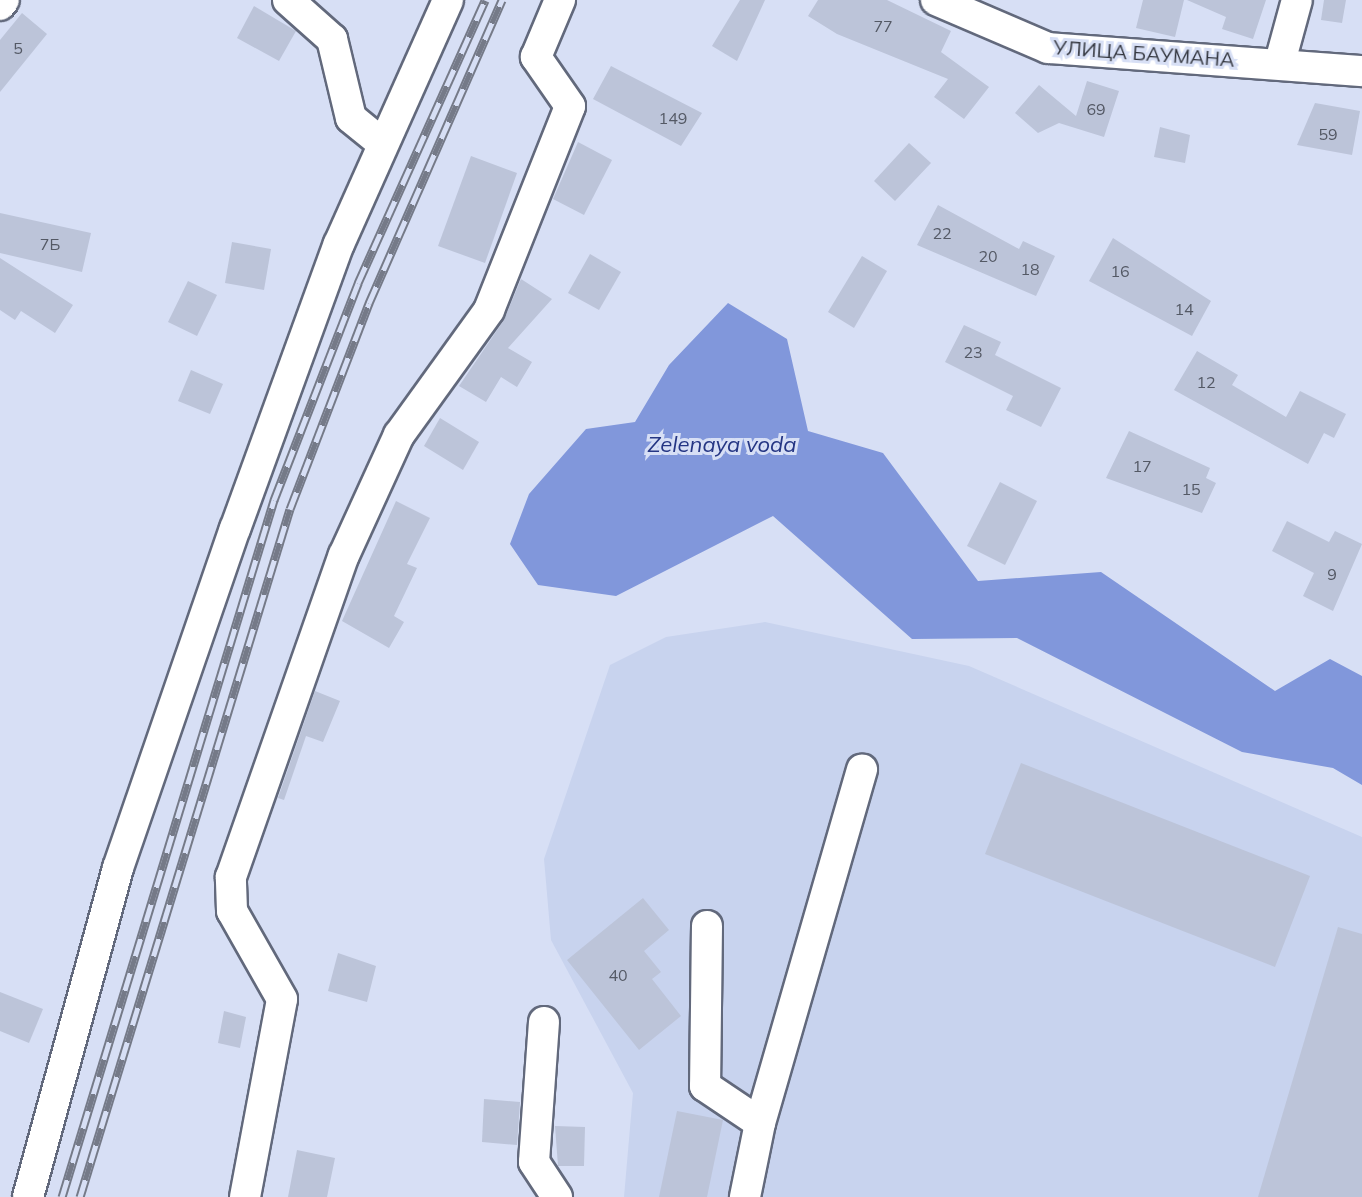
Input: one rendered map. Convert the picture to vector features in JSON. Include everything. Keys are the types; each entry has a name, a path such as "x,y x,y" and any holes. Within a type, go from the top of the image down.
{"street":[{"path":"0,5 4,0"},
{"path":"288,0 332,39 351,118 383,144"},
{"path":"28,1197 118,868 334,259 448,0"},
{"path":"245,1197 282,999 241,931 231,877 344,555 399,435 489,310 570,106 536,57 560,0"},
{"name":"УЛИЦА БАУМАНА","path":"936,0 1048,48 1280,62 1362,71"},
{"path":"1280,62 1297,0"},
{"path":"745,1197 760,1123 862,769"},
{"path":"707,926 705,1086 760,1123"},
{"path":"544,1022 534,1162 557,1197"}],"shaded area":[{"path":"765,622 969,666 1362,837 1362,1197 624,1197 633,1093 551,940 544,859 610,665 666,637"}],"water":[{"name":"Zelenaya voda","path":"728,303 787,339 808,431 883,453 978,581 1101,572 1275,691 1330,659 1362,676 1362,785 1333,768 1242,752 1017,638 912,639 773,516 616,596 538,585 510,544 529,494 586,429 635,422 669,365"}],"building":[{"path":"740,0 765,0 737,61 712,46"},
{"path":"818,0 887,0 951,31 941,52 989,87 964,119 934,97 948,79 837,34 808,16"},
{"path":"1143,0 1184,0 1175,37 1136,28"},
{"path":"1187,0 1266,0 1253,39 1222,29 1226,17"},
{"path":"1324,0 1346,0 1342,23 1321,20"},
{"path":"254,6 296,31 279,61 237,38"},
{"path":"22,13 47,34 0,92 0,40"},
{"path":"611,66 702,113 681,146 593,99"},
{"path":"1087,81 1119,91 1104,137 1059,123 1038,133 1015,113 1039,85 1076,116"},
{"path":"1315,103 1360,111 1352,155 1297,145"},
{"path":"1160,127 1190,135 1185,163 1154,157"},
{"path":"578,142 612,160 584,215 553,199"},
{"path":"909,143 931,163 895,201 874,181"},
{"path":"471,156 517,173 485,263 438,246"},
{"path":"938,205 1019,249 1023,241 1055,256 1036,296 917,245"},
{"path":"0,213 91,233 82,272 0,253"},
{"path":"1113,238 1211,301 1192,336 1089,281"},
{"path":"232,242 271,249 264,290 225,283"},
{"path":"590,254 621,272 599,310 568,293"},
{"path":"862,256 887,271 854,328 828,312"},
{"path":"0,258 73,305 55,333 21,311 15,320 0,310"},
{"path":"521,279 552,299 508,348 532,362 517,387 501,377 486,402 459,386 504,320"},
{"path":"188,281 217,295 197,336 168,322"},
{"path":"964,325 1001,342 995,355 1061,388 1041,427 1006,410 1013,396 945,362"},
{"path":"1197,351 1238,375 1232,385 1286,417 1300,391 1346,414 1334,438 1324,433 1308,464 1174,390"},
{"path":"191,370 223,384 210,414 178,401"},
{"path":"440,418 479,442 463,470 424,446"},
{"path":"1129,431 1210,468 1206,478 1216,483 1202,513 1106,478"},
{"path":"1000,482 1037,501 1005,565 967,546"},
{"path":"396,501 430,518 407,564 417,568 394,616 404,622 389,648 342,621"},
{"path":"1287,521 1329,542 1335,531 1362,544 1333,611 1303,596 1314,573 1272,551"},
{"path":"315,691 340,701 323,742 306,736 284,800 278,798"},
{"path":"1021,763 1310,876 1275,967 985,854"},
{"path":"643,898 669,930 644,951 661,972 652,979 681,1016 639,1050 567,960"},
{"path":"1338,927 1362,934 1362,1197 1258,1197"},
{"path":"338,953 376,966 367,1002 328,991"},
{"path":"0,992 43,1009 29,1043 0,1031"},
{"path":"224,1011 246,1017 240,1048 218,1043"},
{"path":"484,1099 520,1102 517,1145 482,1142"},
{"path":"677,1111 723,1120 707,1197 659,1197"},
{"path":"555,1126 585,1127 584,1166 558,1166"},
{"path":"297,1150 335,1158 327,1197 288,1197"}],"railway":[{"path":"62,1197 274,500 358,283 485,0"},
{"path":"80,1197 290,509 369,303 502,0"}]}
